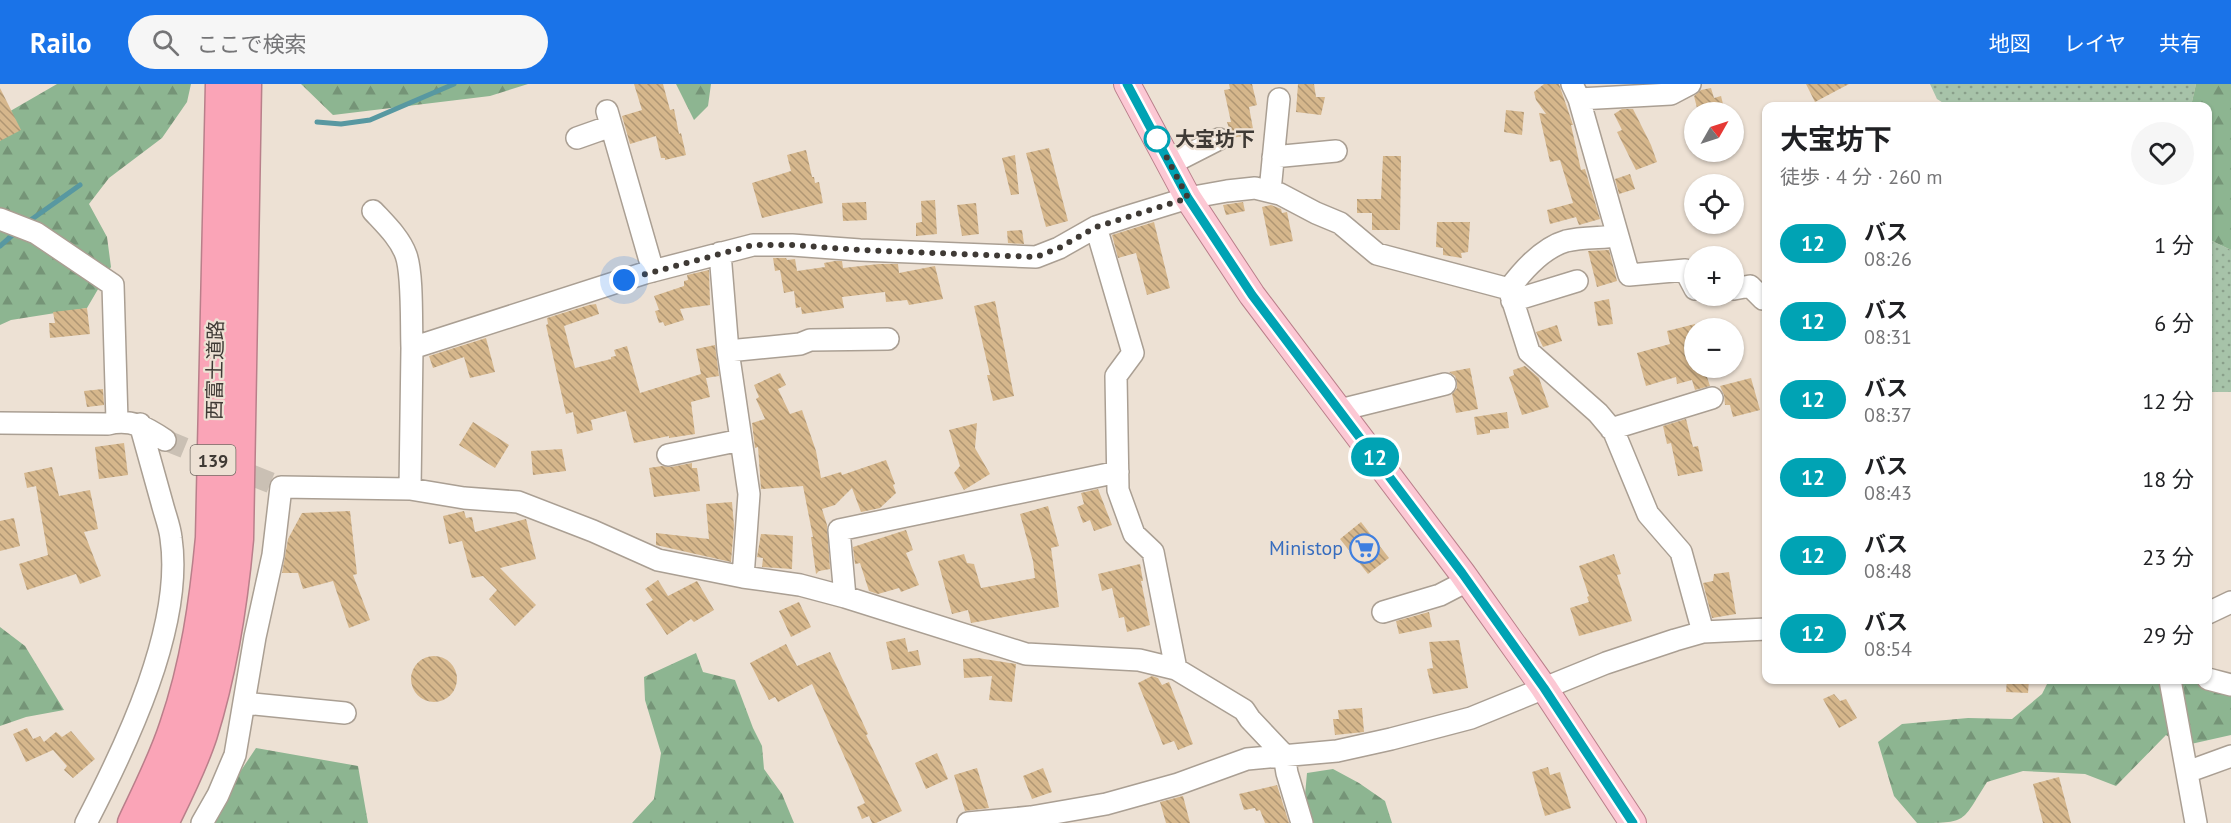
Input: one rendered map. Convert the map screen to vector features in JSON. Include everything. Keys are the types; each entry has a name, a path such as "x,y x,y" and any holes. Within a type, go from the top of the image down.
{"highway":[{"name":"西富士道路","path":"133,823 159,768 175,726 198,640 206,597 211,538 221,84"},
{"name":"西富士道路","path":"163,823 201,735 214,690 233,599 238,539 246,84"}],"main road":[{"path":"1127,84 1188,198 1252,295 1467,581 1544,688 1633,823"}],"street":[{"path":"1684,270 1629,275 1575,91 1671,94 1690,84"},
{"path":"1270,191 1280,99"},
{"path":"577,138 609,118 653,271"},
{"path":"1170,164 1219,139"},
{"path":"1273,157 1336,151"},
{"path":"412,348 653,271 753,245 1036,257 1059,248 1096,227 1188,198 1255,188 1280,194 1340,223 1377,254 1510,295 1577,281"},
{"path":"373,211 390,228 406,256 410,286 412,348 410,489"},
{"path":"7,222 36,232 113,285 117,421"},
{"path":"1096,227 1133,353 1116,376 1118,490 1134,534 1153,552 1176,669"},
{"path":"1617,236 1564,241 1542,254 1524,269 1510,295 1529,352 1598,412 1611,429 1648,514 1681,552 1703,632"},
{"path":"720,254 728,351 749,494 743,577"},
{"path":"1744,287 1750,286 1762,298"},
{"path":"728,351 800,344 810,340 888,339"},
{"path":"1340,410 1445,384"},
{"path":"1611,429 1712,398"},
{"path":"0,423 108,424 117,421 140,424 165,440"},
{"path":"86,823 127,738 161,650 169,605 173,564 171,537 140,424"},
{"path":"668,455 741,440"},
{"path":"845,597 839,530 1118,472"},
{"path":"202,823 218,795 235,755 255,637 273,555 281,487 410,489 464,498 518,502 593,531 653,558 743,577 800,585 1026,654 1139,660 1176,669 1244,710 1284,755 1302,823"},
{"path":"1383,612 1440,595 1467,581"},
{"path":"2212,611 2231,602"},
{"path":"968,823 1031,817 1106,804 1178,784 1247,759 1337,751 1391,740 1471,718 1606,663 1703,632 1762,629"},
{"path":"2212,680 2231,685"},
{"path":"2171,684 2196,823"},
{"path":"244,703 345,713"},
{"path":"2187,772 2231,756"}],"green space":[{"path":"57,84 191,84 187,102 162,138 109,178 89,204 107,237 111,267 87,308 11,320 0,325 0,117"},
{"path":"301,84 528,84 490,96 333,115"},
{"path":"676,84 711,84 708,106 694,120"},
{"path":"1930,84 2196,84 2192,102 1942,102 1937,99"},
{"path":"2196,84 2231,84 2231,250 2212,241 2212,102 2192,102"},
{"path":"2212,241 2231,250 2231,392 2212,392"},
{"path":"0,627 25,646 64,710 26,717 0,726"},
{"path":"696,653 703,672 735,680 762,746 764,769 782,794 794,823 632,823 654,799 661,753 645,700 644,677"},
{"path":"2212,679 2231,679 2231,735 2182,746 2166,735 2116,786 2085,774 2023,771 1987,782 1967,813 1955,821 1917,823 1894,796 1878,742 1902,724 1968,718 2012,719 2042,694 2047,684 2212,684"},
{"path":"256,748 358,766 368,823 206,823"},
{"path":"1333,769 1385,801 1392,823 1313,823 1305,795 1307,773"}],"building":[{"path":"634,84 663,84 670,110 674,109 686,155 665,160 661,158 656,136 630,144 622,116 642,110"},
{"path":"1229,84 1252,84 1257,105 1249,107 1254,134 1232,138 1227,122 1231,122 1224,90 1230,89"},
{"path":"1298,84 1314,84 1316,97 1325,97 1321,115 1296,112"},
{"path":"1544,84 1559,84 1573,125 1571,125 1581,170 1585,169 1600,219 1579,225 1576,217 1550,224 1547,210 1573,203 1560,160 1550,162 1539,113 1546,114 1536,100 1534,92"},
{"path":"1806,84 1849,84 1815,102"},
{"path":"0,88 21,130 0,141"},
{"path":"1711,88 1714,98 1721,96 1722,102 1696,102 1694,96 1701,90"},
{"path":"1622,109 1633,109 1657,162 1636,170 1617,132 1622,130 1614,114"},
{"path":"1506,110 1524,112 1522,135 1504,132"},
{"path":"1049,148 1068,221 1046,227 1026,153"},
{"path":"806,150 812,177 815,183 819,182 823,203 762,218 752,183 791,171 787,155"},
{"path":"1015,155 1019,194 1011,195 1002,158"},
{"path":"1383,156 1401,156 1400,230 1372,230 1372,213 1357,213 1357,199 1381,199"},
{"path":"1630,174 1635,189 1619,194 1615,179"},
{"path":"935,200 937,234 916,236 916,223 922,222 921,201"},
{"path":"866,202 867,220 843,221 842,203"},
{"path":"1243,202 1245,211 1226,215 1223,205"},
{"path":"976,203 979,234 962,236 957,205"},
{"path":"1271,205 1281,209 1282,213 1287,212 1293,241 1270,246 1262,207"},
{"path":"1154,222 1170,288 1147,295 1136,253 1118,258 1112,235"},
{"path":"1437,222 1470,222 1468,252 1461,253 1462,258 1443,255 1443,248 1436,247"},
{"path":"1022,230 1024,244 1008,243 1007,231"},
{"path":"1609,250 1617,281 1597,287 1588,251"},
{"path":"773,258 795,259 797,271 825,267 824,263 835,261 842,261 843,268 898,264 899,273 935,266 943,299 909,305 907,300 886,302 885,292 842,297 844,308 802,314 801,307 796,308 794,291 784,293 780,270 775,271"},
{"path":"709,270 710,305 680,309 684,320 665,326 663,322 659,323 655,311 659,310 654,296 684,286 684,281 688,280 687,275"},
{"path":"1609,299 1613,324 1598,326 1594,302"},
{"path":"995,301 1014,396 993,401 987,375 990,375 974,306"},
{"path":"596,304 599,314 564,326 575,368 611,359 616,356 614,350 627,346 640,393 701,374 696,349 715,345 719,376 706,378 710,397 691,402 695,434 669,438 669,436 634,443 626,411 591,420 593,430 577,434 573,412 566,414 546,325 548,324 547,318"},
{"path":"87,308 90,334 50,338 49,323 55,323 53,312"},
{"path":"1557,325 1562,341 1543,347 1536,332"},
{"path":"1684,327 1684,378 1707,378 1710,386 1695,390 1692,380 1677,384 1676,377 1646,386 1637,353 1670,344 1667,331"},
{"path":"486,338 495,372 470,378 464,357 433,368 429,356"},
{"path":"1525,366 1539,378 1549,407 1522,415 1509,377 1514,375 1513,370"},
{"path":"1470,368 1478,409 1456,413 1452,394 1457,388 1457,382 1455,376 1449,372"},
{"path":"780,373 786,385 778,389 790,414 802,410 816,451 821,478 841,472 842,475 886,460 895,484 893,485 896,493 880,508 861,512 852,488 835,505 822,509 827,525 830,569 819,571 816,574 811,537 813,537 803,486 761,489 758,447 755,448 752,423 765,419 756,399 759,397 754,385"},
{"path":"1751,378 1760,410 1733,417 1730,405 1725,405 1720,386"},
{"path":"103,389 104,405 87,407 84,391"},
{"path":"1507,412 1509,428 1490,430 1490,433 1477,435 1474,417"},
{"path":"1686,419 1693,447 1698,446 1703,471 1678,476 1671,443 1667,444 1663,426"},
{"path":"473,422 509,445 495,468 459,445"},
{"path":"977,423 975,448 990,474 964,490 954,473 960,466 949,430"},
{"path":"124,443 128,475 99,479 95,447"},
{"path":"562,449 566,471 533,475 531,451"},
{"path":"692,463 692,468 697,468 700,491 654,497 649,468"},
{"path":"52,467 59,496 90,490 98,529 84,532 101,576 80,584 76,574 27,590 19,564 48,555 36,486 27,488 24,473"},
{"path":"1098,489 1112,525 1094,531 1090,520 1083,523 1077,507 1084,504 1081,493"},
{"path":"732,502 734,526 731,562 656,545 656,533 709,539 706,504"},
{"path":"1048,506 1059,546 1051,548 1059,607 971,623 968,610 952,614 938,561 964,554 967,563 974,564 981,588 1035,578 1033,561 1020,514"},
{"path":"350,511 357,574 353,575 370,620 349,628 333,581 303,589 298,573 282,573 288,539 302,513"},
{"path":"464,511 466,518 472,517 475,532 526,519 536,559 500,568 536,605 515,626 489,599 497,590 483,576 472,578 462,541 449,544 443,516"},
{"path":"14,518 20,546 0,551 0,521"},
{"name":"Ministop","path":"1361,522 1389,558 1368,574 1340,539"},
{"path":"906,530 913,550 906,553 919,585 901,592 899,588 878,594 869,591 860,563 855,564 853,547"},
{"path":"761,534 793,536 792,569 762,567 763,558 757,557"},
{"path":"1614,554 1621,574 1617,575 1632,621 1579,636 1570,608 1589,602 1587,597 1589,596 1579,566"},
{"path":"1140,564 1150,625 1127,632 1124,617 1119,618 1112,588 1102,591 1098,574"},
{"path":"1729,572 1736,614 1712,618 1703,583 1713,581 1714,574"},
{"path":"658,580 668,596 697,581 714,610 694,622 691,619 667,635 646,604 653,600 645,589"},
{"path":"799,602 811,627 791,637 779,611"},
{"path":"1429,612 1432,627 1399,634 1396,621"},
{"path":"905,638 908,652 918,650 921,665 892,670 886,642"},
{"path":"1459,640 1468,688 1433,694 1427,669 1433,668 1429,642"},
{"path":"786,644 797,666 830,652 902,811 876,823 872,823 869,816 862,819 857,807 865,803 812,684 778,702 775,697 769,700 750,663"},
{"path":"434,656 450,663 457,679 450,695 434,702 418,695 411,679 418,663"},
{"path":"978,658 1016,664 1012,702 989,700 992,676 964,678 963,659"},
{"path":"1152,676 1158,678 1162,685 1169,682 1193,744 1178,750 1174,741 1163,745 1138,683"},
{"path":"2007,684 2029,684 2028,693 2006,692"},
{"path":"1834,694 1840,701 1846,699 1857,718 1839,728 1823,699"},
{"path":"1362,708 1364,732 1335,735 1333,719 1339,719 1338,710"},
{"path":"27,728 33,739 40,736 44,742 56,732 62,737 71,731 95,759 73,778 64,770 67,766 53,750 26,762 13,734"},
{"path":"937,753 948,779 926,789 915,763"},
{"path":"1548,767 1550,775 1560,772 1571,808 1545,816 1532,772"},
{"path":"977,768 989,808 965,811 954,775"},
{"path":"1043,768 1052,792 1032,799 1023,776"},
{"path":"2059,777 2071,823 2043,823 2033,784"},
{"path":"1277,785 1289,823 1265,823 1260,810 1256,811 1255,808 1244,810 1239,794"},
{"path":"1183,796 1190,823 1166,823 1160,802"}],"waterway":[{"path":"317,122 341,124 370,120 454,84"},
{"path":"25,224 80,185"},
{"path":"0,246 16,232"}],"tunnel":[{"path":"165,440 281,487"}],"bus line":[{"name":"12","path":"1127,84 1188,198 1252,295 1462,573 1544,688 1633,823"}],"place":[{"name":"大宝坊下","path":"1157,139"},
{"name":"Ministop","path":"1364,548"}],"route":[{"path":"624,280 753,245 1036,257 1059,248 1096,227 1188,198 1157,139"}]}
